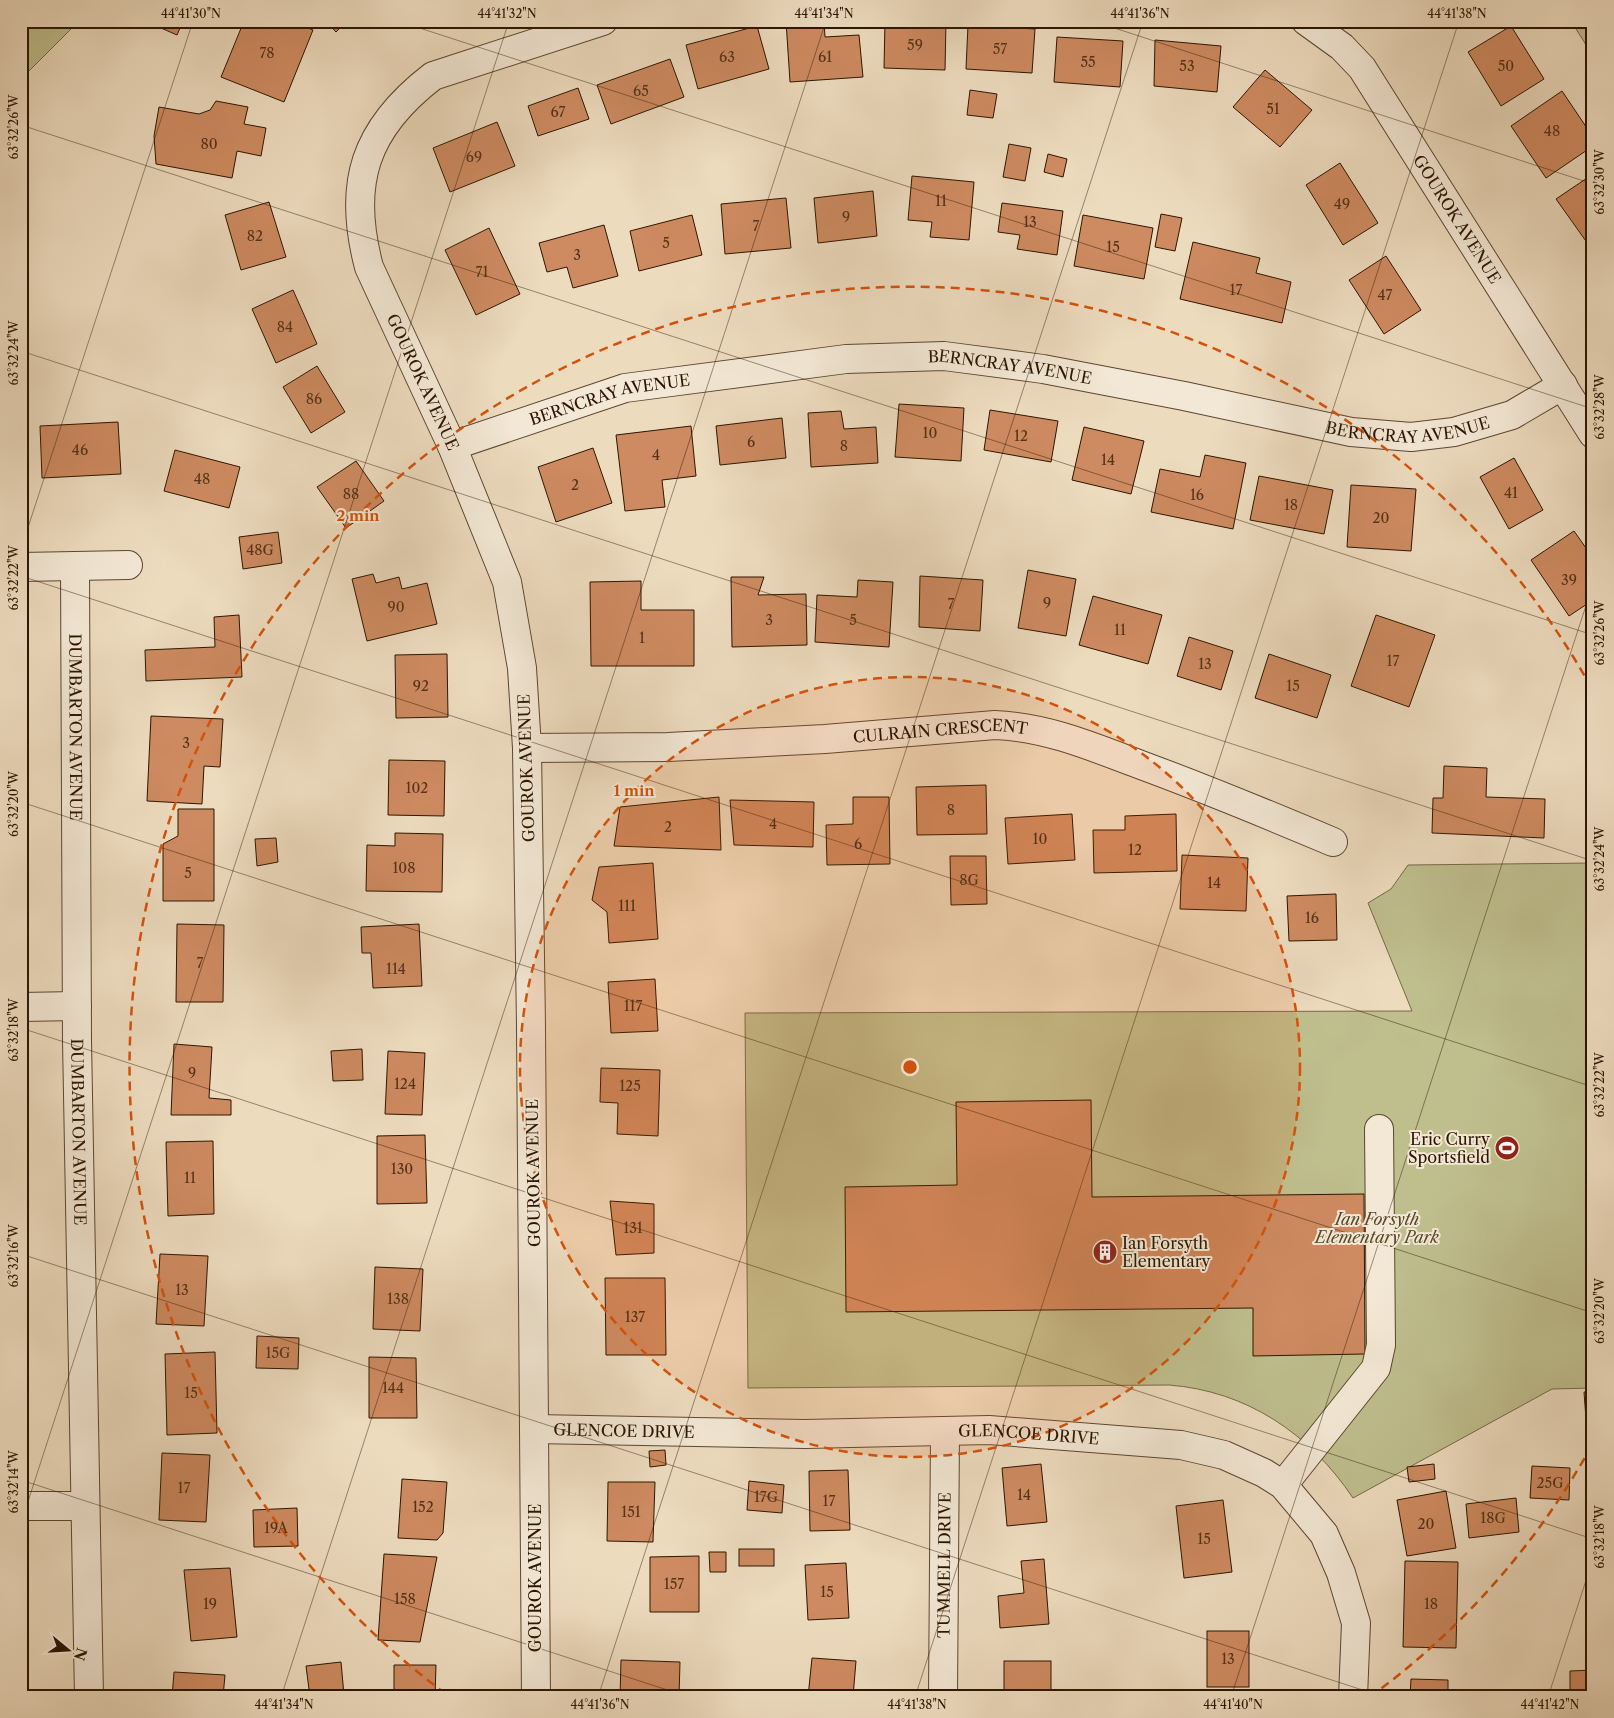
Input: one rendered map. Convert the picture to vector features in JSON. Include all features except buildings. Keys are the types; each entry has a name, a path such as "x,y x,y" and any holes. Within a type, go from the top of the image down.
{"street":[{"name":"GOUROK AVENUE","path":"536,1697 535,1402 527,748 522,668 506,582 452,446 369,267 361,236 358,203 363,170 375,139 388,118 410,94 433,76 603,21"},
{"name":"GOUROK AVENUE","path":"1306,21 1342,47 1362,68 1471,244 1593,434"},
{"name":"BERNCRAY AVENUE","path":"452,446 625,388 798,364 854,359 944,356 1043,370 1184,396 1351,432 1411,437 1454,432 1512,415 1563,386"},
{"path":"21,567 128,565"},
{"name":"DUMBARTON AVENUE","path":"75,567 77,1006 84,1506 89,1697"},
{"name":"CULRAIN CRESCENT","path":"527,748 668,747 826,739 995,724 1016,726 1054,733 1091,746 1228,797 1333,842"},
{"path":"21,1006 77,1006"},
{"path":"1283,1485 1376,1368 1382,1344 1378,1129"},
{"name":"GLENCOE DRIVE","path":"534,1429 805,1434 989,1430 1181,1445 1224,1455 1264,1473 1283,1485 1324,1534 1341,1573 1356,1623 1353,1697"},
{"name":"TUMMELL DRIVE","path":"942,1697 945,1432"},
{"path":"21,1506 84,1506"}],"green space":[{"path":"21,21 79,21 21,79"},
{"path":"1571,21 1593,21 1593,56"},
{"name":"Ian Forsyth Elementary Park","path":"1593,863 1593,1388 1552,1389 1353,1498 1317,1454 1274,1420 1225,1396 1198,1389 1169,1385 748,1388 745,1013 1412,1011 1368,903 1391,889 1408,865"}],"place":[{"name":"Eric Curry Sportsfield","path":"1507,1148"},
{"name":"Ian Forsyth Elementary","path":"1105,1252"}]}
